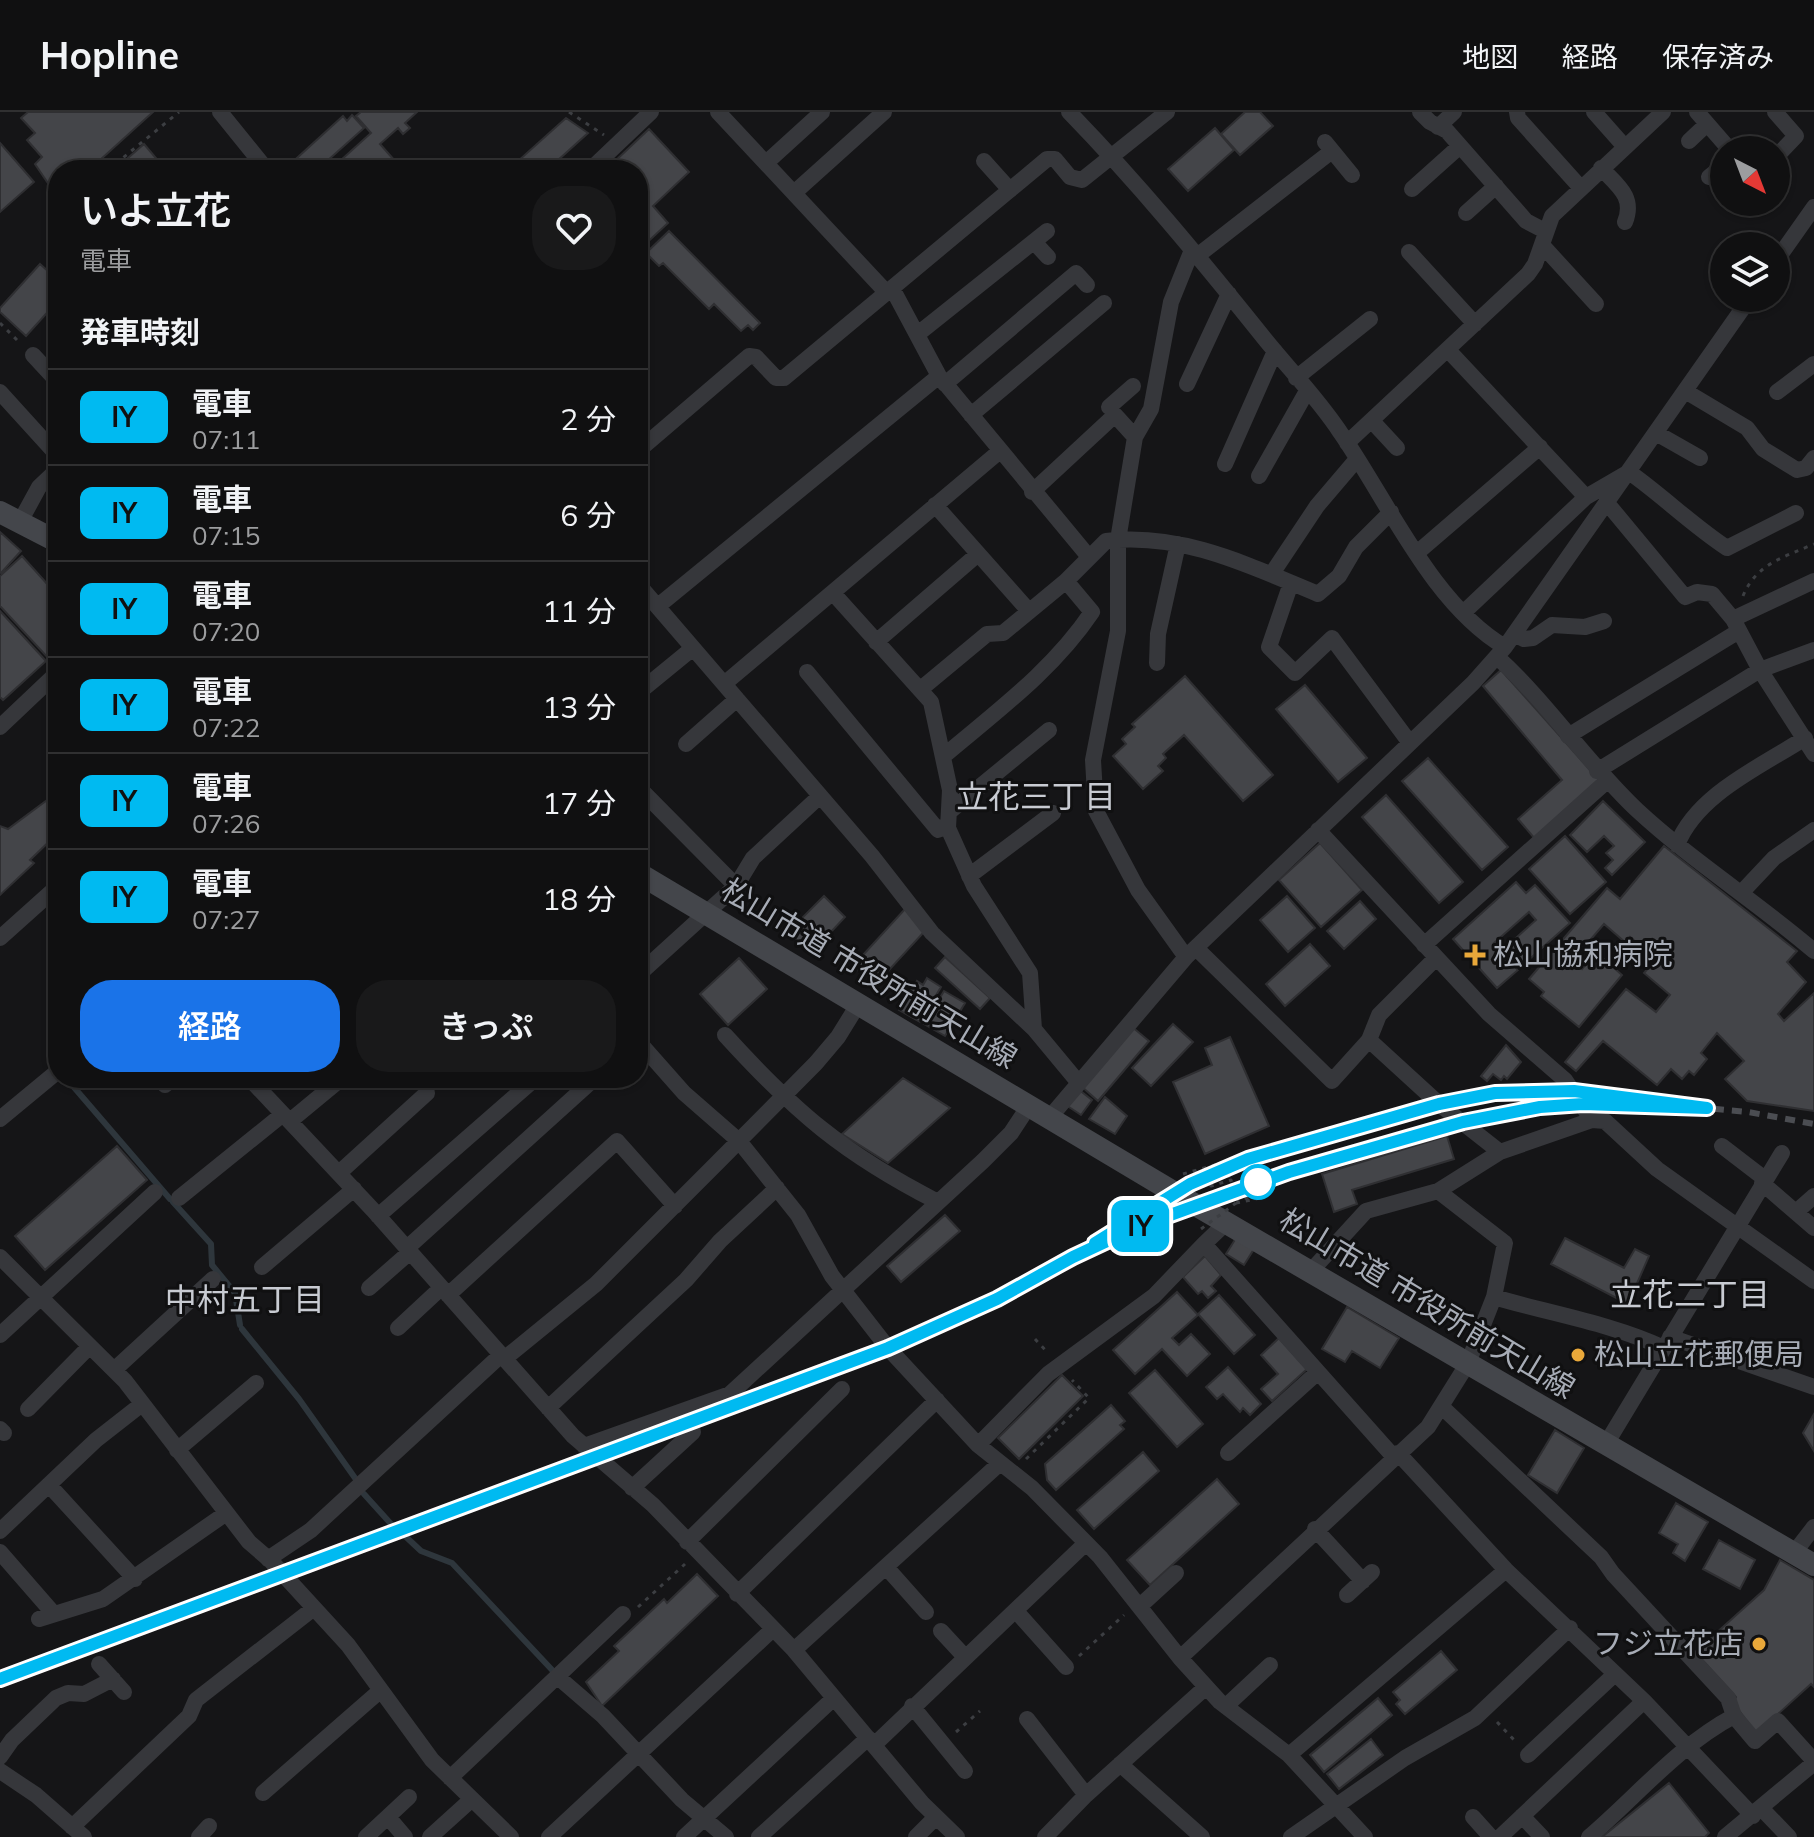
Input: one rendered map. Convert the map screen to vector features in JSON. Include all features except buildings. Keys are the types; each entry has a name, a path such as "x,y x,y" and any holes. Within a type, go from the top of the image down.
{"street":[{"path":"220,112 252,160"},
{"path":"600,160 651,112"},
{"path":"718,112 890,291 919,333 942,380 1089,557"},
{"path":"767,162 822,112"},
{"path":"795,192 884,112"},
{"path":"1069,112 1194,253 1302,384 1347,443 1418,552 1463,613 1488,637 1505,646 1568,736 1602,776 1677,845 1742,892 1814,951"},
{"path":"648,442 749,356 756,357 776,378 784,378 1047,159 1055,159 1076,180 1082,180 1167,112"},
{"path":"1420,112 1460,146 1543,238 1596,304"},
{"path":"1438,127 1454,112"},
{"path":"1517,112 1518,118 1580,187"},
{"path":"1594,112 1625,147"},
{"path":"1347,443 1528,274 1552,216 1663,112"},
{"path":"1775,112 1796,136 1790,142"},
{"path":"1689,141 1702,118 1718,136"},
{"path":"1412,189 1460,146"},
{"path":"1352,175 1329,147 1194,253 1171,302 1151,409 1135,437 1118,540 1118,631 1093,760 1096,811 1138,890 1191,952 1332,1081 1369,1040 1379,1015 1436,958"},
{"path":"984,161 1010,190"},
{"path":"1601,168 1629,200 1631,208 1625,222"},
{"path":"1466,213 1496,186"},
{"path":"1790,241 1814,207"},
{"path":"919,333 1040,237 1048,257"},
{"path":"1409,252 1475,324"},
{"path":"658,606 1076,273 1087,285"},
{"path":"1187,384 1229,294"},
{"path":"971,415 1104,303"},
{"path":"1051,1116 1191,952 1410,743 1505,646 1740,312"},
{"path":"1259,476 1302,384 1370,319"},
{"path":"1448,350 1586,497"},
{"path":"1225,464 1275,351"},
{"path":"33,355 48,371"},
{"path":"1777,392 1814,364"},
{"path":"1032,492 1133,386"},
{"path":"1685,391 1747,428 1763,449 1797,470 1806,468 1814,458"},
{"path":"0,392 48,445"},
{"path":"1110,408 1135,437"},
{"path":"1372,421 1397,448"},
{"path":"1656,433 1700,458"},
{"path":"1418,552 1540,447"},
{"path":"724,684 1000,451"},
{"path":"1273,572 1317,506 1357,459"},
{"path":"1463,613 1586,497 1629,472"},
{"path":"1629,472 1663,496 1690,523 1727,548 1796,513"},
{"path":"48,478 10,516 48,537"},
{"path":"1607,503 1685,597 1697,592 1712,594 1736,625 1760,670 1807,732 1814,754"},
{"path":"935,505 1029,611"},
{"path":"922,688 987,634 1003,633 1066,581 1106,541 1178,544 1231,556 1318,594 1339,576 1356,547 1391,512"},
{"path":"1157,663 1158,634 1178,544"},
{"path":"876,642 978,554"},
{"path":"945,755 1032,682 1075,637 1092,612 1066,581"},
{"path":"1568,736 1736,625 1814,581"},
{"path":"1291,583 1269,647 1295,673 1332,638 1410,743"},
{"path":"833,593 922,688 937,714 945,755 948,818 969,876 1030,973 1034,1029"},
{"path":"648,595 932,933 1034,1029 1078,1082"},
{"path":"1505,646 1533,638 1552,625 1585,627 1604,621"},
{"path":"648,685 693,648"},
{"path":"1424,945 1602,776 1760,670 1814,650"},
{"path":"807,672 938,830 1049,730"},
{"path":"0,727 48,681"},
{"path":"686,744 737,699"},
{"path":"1677,845 1691,820 1710,802 1807,732"},
{"path":"648,966 736,886 753,858 820,796"},
{"path":"648,797 736,886"},
{"path":"969,876 1053,813"},
{"path":"1318,830 1489,1014 1565,1080 1592,1120"},
{"path":"1742,892 1774,858 1814,830"},
{"name":"松山市道 市役所前天山線","path":"648,879 1051,1116 1232,1212 1312,1270 1814,1565"},
{"path":"0,938 48,895"},
{"path":"268,1559 311,1530 502,1357 596,1284 838,1037 859,1003"},
{"path":"725,1035 781,1097 869,1165 938,1202"},
{"path":"1369,1040 1439,1104 1500,1152"},
{"path":"648,1052 684,1093 739,1141 798,1215 841,1288 978,1445 1086,1543 1140,1604 1206,1687 1289,1755 1365,1837"},
{"path":"2,1113 48,1078"},
{"path":"258,1088 354,1189 584,1446 632,1488 794,1650 936,1817 957,1837"},
{"path":"179,1198 328,1088"},
{"path":"378,1216 525,1088"},
{"path":"369,1288 584,1088"},
{"path":"339,1173 427,1093"},
{"path":"584,1446 730,1394 1011,1133 1030,1104"},
{"path":"1312,1270 1366,1211 1438,1191 1500,1152 1592,1120 1605,1121 1657,1169 1814,1281"},
{"path":"398,1328 617,1141 675,1206"},
{"path":"1722,1146 1814,1228"},
{"path":"1606,1444 1782,1153"},
{"path":"548,1408 664,1302 720,1241 777,1188"},
{"path":"262,1267 354,1189"},
{"path":"1180,1658 1428,1427 1468,1363 1494,1297 1505,1243 1438,1191"},
{"path":"0,1335 155,1192"},
{"path":"1797,1211 1814,1196"},
{"path":"978,1445 1058,1365 1154,1296 1203,1236 1232,1212"},
{"path":"1203,1236 1318,1372 1506,1570 1570,1628 1757,1813 1789,1837"},
{"path":"0,1257 38,1299 114,1370 225,1514 348,1645 432,1760 504,1835"},
{"path":"114,1370 213,1279"},
{"path":"1494,1297 1667,1342 1814,1387"},
{"path":"28,1409 89,1347"},
{"path":"1228,1453 1318,1372"},
{"path":"177,1450 256,1383"},
{"path":"692,1547 842,1389"},
{"path":"737,1594 937,1400"},
{"path":"0,1531 96,1440 142,1404"},
{"path":"1442,1407 1601,1557 1613,1574 1728,1698 1734,1716 1755,1741 1778,1721 1814,1764 1725,1837"},
{"path":"632,1488 693,1432"},
{"path":"794,1650 886,1567 1006,1468"},
{"path":"49,1485 135,1579"},
{"path":"0,1552 46,1616 103,1599 225,1514"},
{"path":"1794,1553 1814,1527"},
{"path":"1315,1529 1368,1577 1347,1595"},
{"path":"759,1837 912,1706 1086,1543"},
{"path":"886,1567 926,1612"},
{"path":"1289,1755 1506,1570"},
{"path":"1140,1604 1176,1573"},
{"path":"0,1771 36,1795 78,1832 189,1716 196,1700 314,1608"},
{"path":"1016,1611 1066,1667"},
{"path":"450,1778 559,1678 623,1614"},
{"path":"1291,1837 1405,1758 1475,1718 1570,1628"},
{"path":"549,1837 773,1629"},
{"path":"941,1631 965,1657"},
{"path":"99,1664 124,1692"},
{"path":"1226,1706 1270,1665"},
{"path":"1528,1755 1615,1674"},
{"path":"559,1678 603,1716 637,1754 726,1837"},
{"path":"0,1757 56,1698 68,1693 84,1694 113,1679"},
{"path":"1045,1837 1086,1795 1206,1687"},
{"path":"263,1793 381,1690"},
{"path":"684,1837 703,1816 834,1698"},
{"path":"1500,1837 1644,1701"},
{"path":"912,1706 965,1771"},
{"path":"1589,1837 1636,1798 1698,1735 1734,1716"},
{"path":"37,1717 49,1732"},
{"path":"1027,1719 1086,1795"},
{"path":"1120,1764 1202,1837"},
{"path":"366,1837 409,1797"},
{"path":"430,1837 472,1799"},
{"path":"1522,1816 1542,1837"},
{"path":"388,1817 405,1837"},
{"path":"916,1837 936,1817"},
{"path":"1473,1817 1491,1837"}],"path":[{"path":"120,160 179,112"},
{"path":"569,112 601,131 614,147"},
{"path":"0,323 33,355"},
{"path":"1736,625 1750,580 1763,566 1814,544"},
{"path":"1175,1177 1225,1162 1232,1212"},
{"path":"1244,1176 1242,1169 1209,1180 1211,1186 1244,1176 1263,1170"},
{"path":"1203,1236 1232,1212 1265,1197 1264,1193 1238,1200 1231,1180"},
{"path":"1006,1468 1089,1398 1035,1339"},
{"path":"623,1614 647,1601 692,1547"},
{"path":"1066,1667 1140,1604"},
{"path":"942,1743 980,1711"}],"waterway":[{"path":"75,1088 170,1199"},
{"path":"173,1202 211,1244 212,1265 235,1293 240,1325"},
{"path":"242,1329 299,1399 355,1478"},
{"path":"364,1494 392,1525"},
{"path":"405,1536 421,1551 452,1563 554,1672"}],"railway":[{"path":"0,1678 888,1348 997,1299 1190,1184 1282,1147 1439,1104 1495,1093 1574,1091 1707,1108"},
{"path":"1131,1230 1242,1187 1450,1126 1544,1108 1608,1105"},
{"path":"1696,1107 1748,1112 1814,1124"}],"train":[{"name":"IY","path":"0,1679 888,1348 997,1299 1116,1237 1234,1189 1463,1122 1540,1107 1583,1104 1707,1108 1644,1097 1574,1091 1495,1093 1439,1104 1388,1116 1248,1159 1190,1184 1095,1243"}],"place":[{"name":"松山協和病院","path":"1475,955"},
{"name":"松山立花郵便局","path":"1578,1355"},
{"name":"フジ立花店","path":"1759,1644"}],"district":[{"name":"立花三丁目","path":"1036,797"},
{"name":"立花二丁目","path":"1690,1295"},
{"name":"中村五丁目","path":"245,1300"}]}
